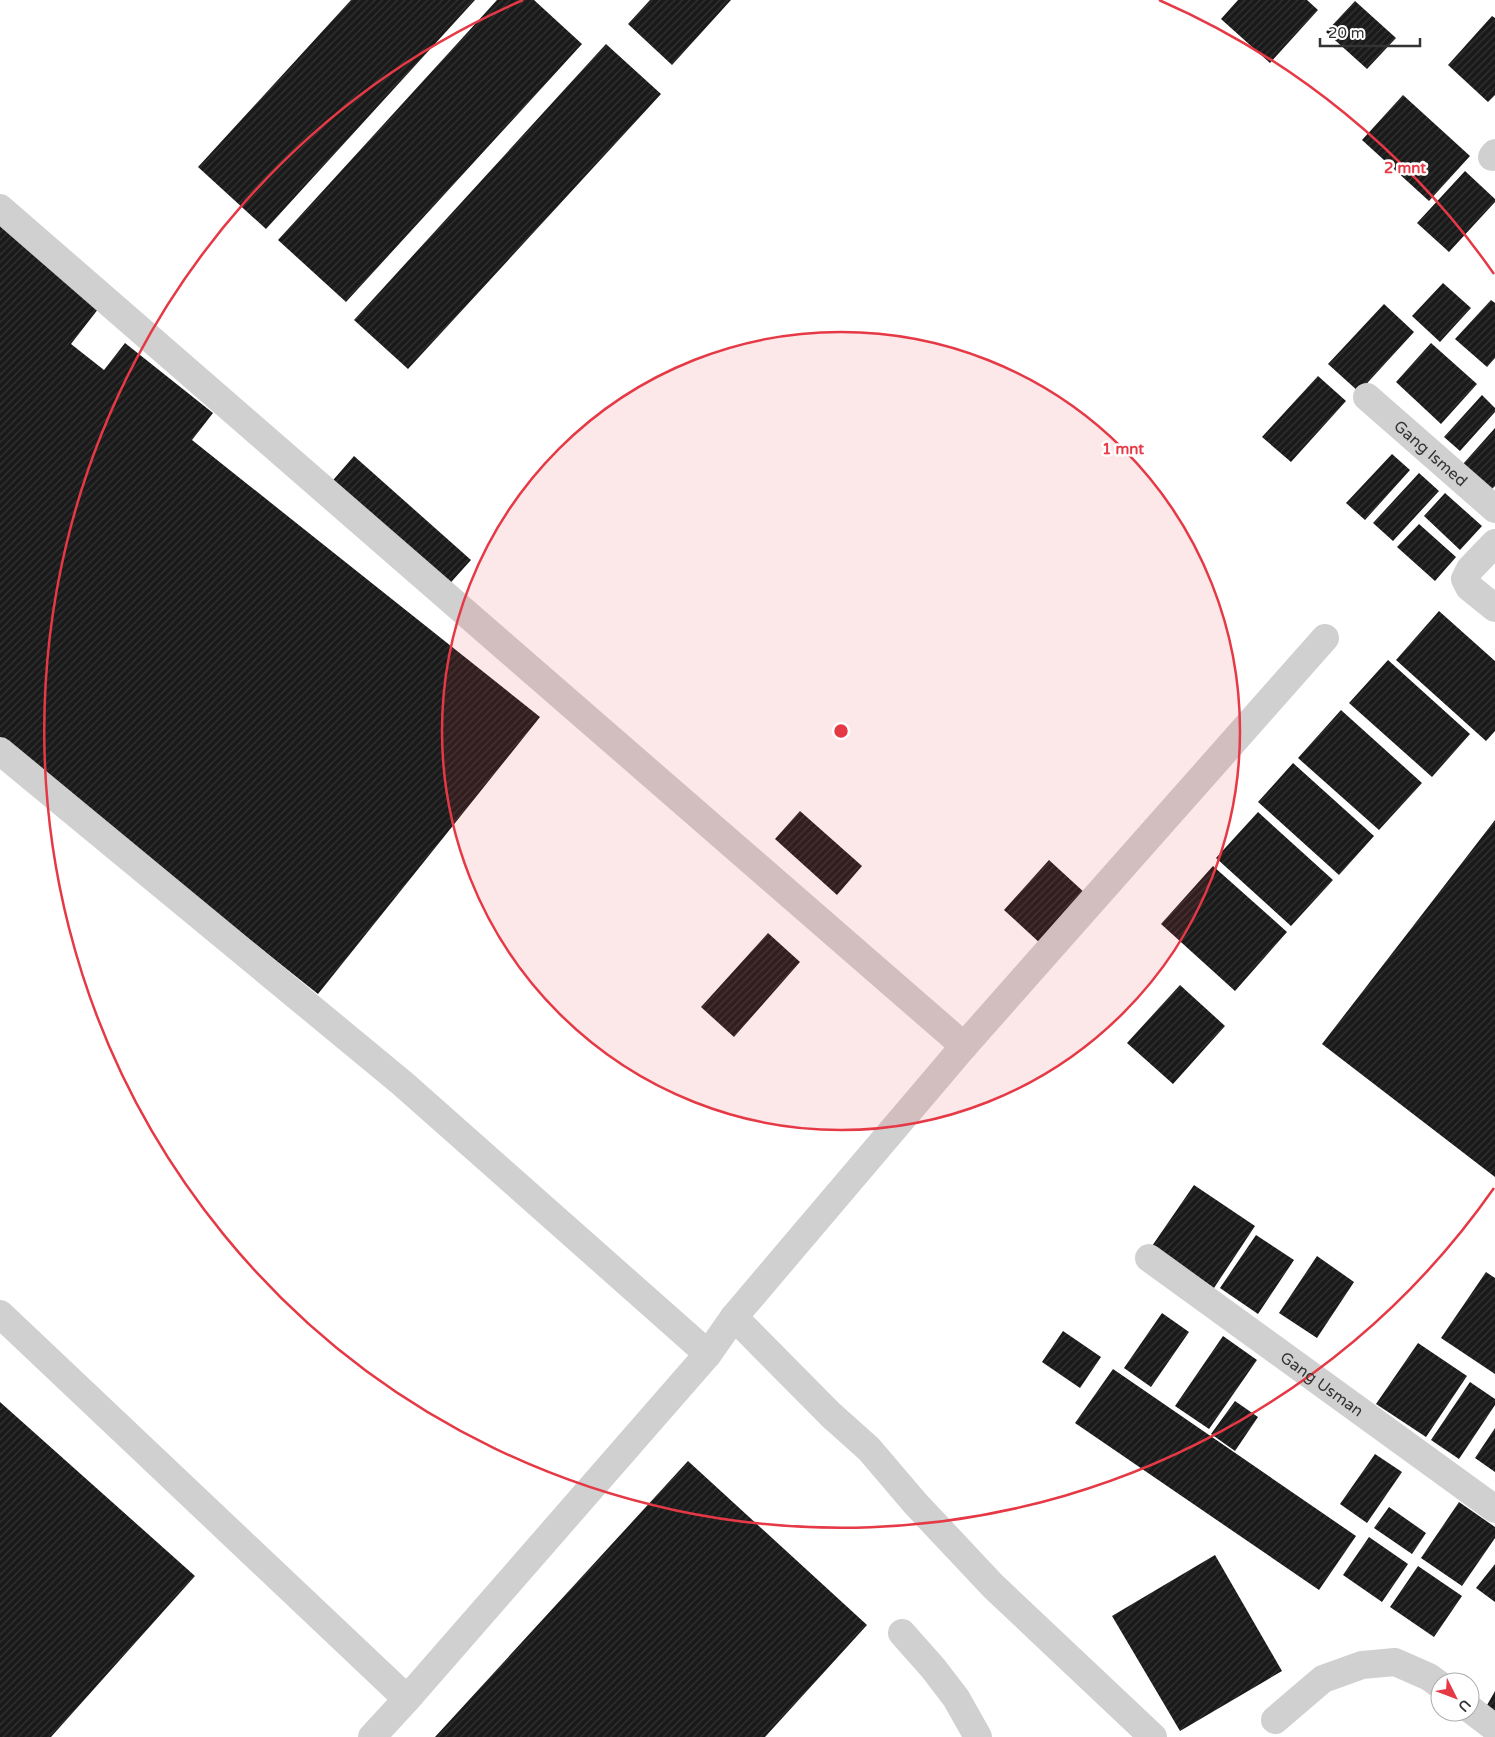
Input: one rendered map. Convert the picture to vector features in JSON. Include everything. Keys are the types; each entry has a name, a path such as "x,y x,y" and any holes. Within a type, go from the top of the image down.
{"street":[{"path":"0,208 964,1046"},
{"name":"Gang Ismed","path":"1367,397 1495,509"},
{"path":"1495,543 1470,569 1465,579 1469,587 1495,608"},
{"path":"372,1737 708,1354 734,1317 964,1046 1325,638"},
{"path":"0,751 402,1083 708,1354"},
{"name":"Gang Usman","path":"1148,1258 1495,1509"},
{"path":"0,1314 407,1699"},
{"path":"734,1317 831,1414 869,1449 915,1504 993,1586 1153,1737"},
{"path":"902,1633 956,1698 978,1737"},
{"path":"1275,1720 1323,1679 1362,1665 1395,1662 1430,1678"},
{"path":"1480,1716 1495,1728"}],"building":[{"path":"351,0 475,0 266,229 198,167"},
{"path":"497,0 534,0 582,44 346,302 278,240"},
{"path":"650,0 731,0 672,65 628,24"},
{"path":"1238,0 1307,0 1318,10 1270,63 1221,19"},
{"path":"1355,1 1396,38 1367,69 1326,32"},
{"path":"1492,16 1495,18 1495,95 1488,102 1448,65"},
{"path":"606,44 661,94 408,369 354,320"},
{"path":"1403,95 1470,156 1429,201 1362,140"},
{"path":"1465,171 1495,199 1495,202 1449,252 1417,223"},
{"path":"0,222 102,304 71,344 104,370 125,343 213,413 192,440 540,717 318,994 0,741"},
{"path":"1443,283 1471,308 1440,342 1412,316"},
{"path":"1491,300 1495,303 1495,358 1487,367 1455,339"},
{"path":"1384,304 1414,332 1359,392 1328,364"},
{"path":"1431,343 1477,384 1441,424 1396,382"},
{"path":"1318,376 1346,401 1291,462 1262,437"},
{"path":"1482,395 1495,408 1495,412 1460,451 1444,437"},
{"path":"1495,428 1495,486 1491,490 1463,464"},
{"path":"1392,454 1410,470 1365,520 1346,503"},
{"path":"354,456 471,560 444,590 328,486"},
{"path":"1419,473 1439,491 1393,541 1373,523"},
{"path":"1445,493 1482,526 1460,550 1424,516"},
{"path":"1419,524 1456,557 1435,581 1397,547"},
{"path":"1439,611 1495,661 1495,731 1486,741 1396,660"},
{"path":"1388,660 1470,734 1432,777 1349,703"},
{"path":"1341,710 1422,783 1379,830 1298,758"},
{"path":"1293,763 1374,836 1339,875 1258,802"},
{"path":"800,811 862,866 837,895 775,839"},
{"path":"1258,812 1333,880 1291,926 1216,858"},
{"path":"1495,820 1495,1177 1322,1044"},
{"path":"1049,860 1086,894 1041,944 1004,910"},
{"path":"1213,866 1287,932 1235,991 1161,924"},
{"path":"768,933 800,962 734,1037 701,1007"},
{"path":"1180,985 1225,1026 1173,1084 1127,1043"},
{"path":"1194,1185 1255,1226 1214,1288 1152,1246"},
{"path":"1256,1235 1294,1260 1258,1314 1220,1288"},
{"path":"1317,1256 1354,1282 1317,1338 1279,1313"},
{"path":"1486,1272 1495,1278 1495,1374 1441,1338"},
{"path":"1162,1313 1189,1332 1151,1387 1124,1368"},
{"path":"1063,1331 1101,1357 1080,1388 1042,1362"},
{"path":"1223,1336 1257,1360 1209,1429 1175,1406"},
{"path":"1418,1343 1467,1376 1426,1437 1376,1404"},
{"path":"1113,1369 1356,1536 1319,1590 1075,1423"},
{"path":"1470,1382 1495,1399 1495,1405 1459,1459 1431,1440"},
{"path":"1235,1401 1258,1417 1235,1451 1211,1434"},
{"path":"0,1402 195,1576 51,1737 0,1737"},
{"path":"1495,1428 1495,1472 1475,1458"},
{"path":"1375,1454 1402,1472 1367,1523 1340,1504"},
{"path":"688,1461 867,1625 765,1737 435,1737"},
{"path":"1459,1502 1495,1527 1495,1538 1462,1586 1421,1558"},
{"path":"1389,1507 1426,1533 1412,1554 1374,1528"},
{"path":"1369,1537 1408,1564 1382,1602 1343,1575"},
{"path":"1215,1555 1282,1671 1180,1731 1112,1616"},
{"path":"1495,1564 1495,1602 1476,1588"},
{"path":"1418,1566 1462,1596 1434,1637 1390,1607"},
{"path":"1495,1691 1495,1722 1482,1714"}]}
